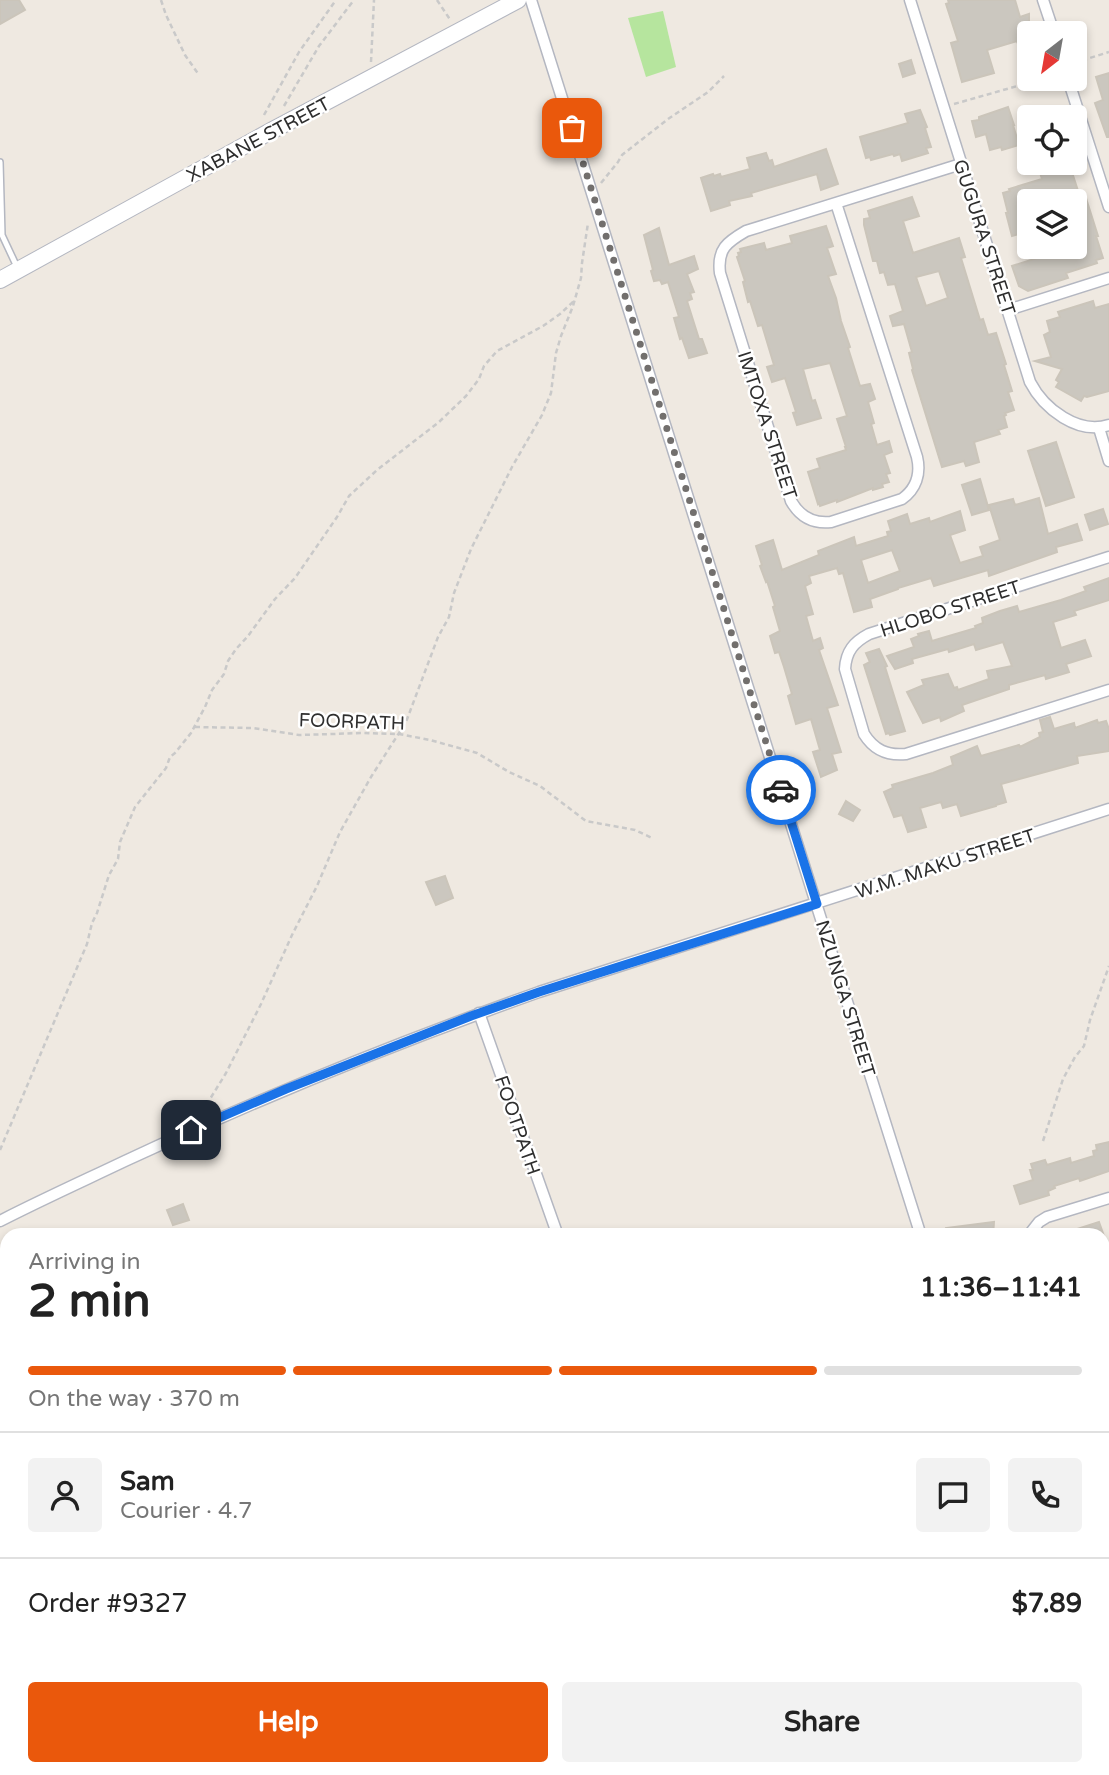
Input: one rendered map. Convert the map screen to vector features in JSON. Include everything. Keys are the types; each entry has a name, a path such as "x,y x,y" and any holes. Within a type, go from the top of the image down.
{"street":[{"name":"XABANE STREET","path":"0,280 271,131 518,0"},
{"name":"NZUNGA STREET","path":"531,0 918,1228"},
{"name":"GUGURA STREET","path":"910,0 1030,383 1037,396 1062,416 1073,422 1104,426"},
{"path":"1043,0 1050,21"},
{"path":"1072,91 1109,206"},
{"name":"IMTOXA STREET","path":"835,203 917,457 919,475 909,494 902,499 822,523 803,516 791,501 720,273 719,262 726,244 746,231 835,203 961,164"},
{"path":"1009,310 1109,278"},
{"path":"1104,426 1109,461"},
{"name":"HLOBO STREET","path":"1109,556 869,635 848,652 845,669 864,734 870,743 885,753 896,755 1109,690"},
{"name":"W.M. MAKU STREET","path":"0,1221 191,1130 286,1089 480,1013 1109,809"},
{"name":"FOOTPATH","path":"480,1013 555,1228"},
{"path":"1034,1228 1047,1217 1109,1198"}],"lane":[{"path":"0,162 2,235 19,270"}],"path":[{"path":"161,0 185,55 198,75"},
{"path":"264,115 299,52 336,0"},
{"path":"281,112 319,46 354,0"},
{"path":"370,79 374,0"},
{"path":"438,0 456,33"},
{"path":"1087,59 1109,52"},
{"path":"601,183 622,155 708,92 724,76"},
{"path":"944,107 1017,86"},
{"path":"191,1130 226,1073 261,1004 340,832 406,722 438,637 449,617 454,593 471,549 512,467 542,415 551,393 556,353 582,278 588,223 596,205"},
{"path":"0,1150 87,944 109,875 118,859 120,842 135,807 195,727 212,690 224,674 236,649 295,578 349,496 377,470 439,422 466,396 479,379 484,366 497,351 543,326 575,300"},
{"name":"FOORPATH","path":"195,727 253,728 299,735 399,734 430,740 477,752 509,772 540,786 586,821 635,830 652,838"},
{"path":"1043,1141 1063,1079 1084,1046 1090,1020 1109,967"}],"green space":[{"path":"663,11 676,67 646,77 628,18"}],"building":[{"path":"0,0 19,0 25,10 0,24"},
{"path":"948,0 1015,0 1020,17 1029,14 1029,21 1017,21 1017,41 987,50 994,73 962,82 951,43 958,41 946,4 949,3"},
{"path":"911,60 915,73 903,77 899,64"},
{"path":"1109,73 1107,137 1095,103 1103,100 1096,77"},
{"path":"1008,107 1017,146 990,150 986,134 976,137 972,121 979,120 979,117"},
{"path":"920,110 931,147 926,148 928,153 902,161 900,154 871,160 870,157 866,158 860,137 908,123 905,114"},
{"path":"826,149 838,184 821,190 817,174 751,193 752,196 729,201 730,205 711,211 701,178 713,174 720,174 721,177 750,169 747,158 766,153 774,167"},
{"path":"1041,175 1073,175 1077,189 1017,189 1017,235 1012,236 1003,193 1042,179"},
{"path":"912,197 919,216 903,221 913,253 959,238 965,257 961,258 980,320 983,319 988,335 996,333 1006,364 1004,365 1012,391 1008,392 1014,410 1005,413 1007,427 998,430 1000,434 974,442 979,462 966,466 964,461 942,467 912,370 909,353 912,352 904,324 893,326 890,316 903,311 895,284 888,285 884,272 880,273 877,261 873,261 864,225 864,219 870,218 868,211","holes":["939,271 948,298 926,306 916,277"]},
{"path":"1087,201 1103,258 1096,260 1097,263 1066,273 1068,278 1028,291 1019,286 1012,266 1034,259 1087,259"},
{"path":"826,226 833,246 827,248 836,274 828,276 850,347 848,348 860,386 870,384 875,399 868,402 877,445 889,441 892,452 884,455 890,473 886,474 889,482 882,484 883,487 820,506 808,472 820,468 817,459 846,450 837,419 847,416 830,363 803,369 812,401 815,400 821,418 797,425 793,413 796,412 785,378 772,382 767,367 774,365 762,325 758,326 750,301 748,302 737,257 740,249 764,243 766,250 792,243 790,236"},
{"path":"659,228 669,265 694,256 698,269 687,274 694,292 690,293 692,299 687,301 699,339 702,339 707,353 689,358 674,318 679,317 668,282 662,284 660,280 654,281 644,235"},
{"path":"1093,301 1095,308 1109,304 1109,391 1084,396 1081,401 1056,387 1059,382 1056,380 1062,369 1035,361 1051,357 1044,335 1050,332 1047,321 1060,317 1058,312"},
{"path":"1056,442 1074,497 1046,506 1028,451"},
{"path":"980,479 989,510 972,515 962,485"},
{"path":"1039,498 1048,534 1077,524 1082,540 1056,547 1057,552 989,576 988,570 934,586 931,578 898,588 870,599 872,607 854,612 843,573 839,574 837,568 809,576 811,583 805,586 813,614 806,616 813,641 820,638 823,648 819,650 838,705 827,708 841,752 832,754 837,770 821,777 813,752 820,750 811,719 796,724 788,696 792,694 779,652 775,653 770,636 780,631 756,546 773,540 782,570 819,555 818,551 854,537 856,546 888,536 887,532 891,531 888,521 907,514 910,524 929,518 930,522 960,511 965,530 950,535 960,563 983,556 980,547 1000,540 989,505 1013,499 1015,505","holes":["892,550 900,571 868,583 861,560"]},
{"path":"1103,509 1108,524 1090,530 1085,515"},
{"path":"1109,578 1109,600 1074,611 1076,615 1053,622 1061,648 1085,640 1091,656 1066,664 1069,672 1046,679 1045,675 1009,685 1009,689 962,705 964,711 941,721 940,717 923,723 907,692 924,685 922,680 948,674 954,688 957,687 958,690 989,679 987,671 1012,666 1003,642 976,650 974,644 949,652 948,649 912,659 913,663 895,669 887,656 914,647 911,639 919,636 918,634 929,631 932,641 976,628 975,626 983,623 982,618 1000,611 1017,606 1019,612 1061,600 1086,591 1084,587"},
{"path":"879,649 887,666 885,667 905,731 890,735 886,734 864,665 870,662 866,653"},
{"path":"1050,717 1054,729 1074,723 1075,728 1097,720 1098,723 1106,721 1109,729 1109,751 1077,756 1078,763 1001,784 1006,802 996,806 961,816 957,804 943,808 941,802 920,808 926,827 908,832 902,815 894,817 884,792 893,788 892,785 953,765 951,757 977,746 981,756 1019,745 1020,747 1040,737 1039,733 1043,732 1040,720"},
{"path":"846,801 860,810 853,821 839,814"},
{"path":"445,876 453,898 436,905 426,882"},
{"path":"1109,1142 1109,1171 1054,1186 1055,1188 1048,1191 1049,1195 1020,1204 1014,1186 1033,1180 1031,1164 1045,1160 1047,1165 1070,1158 1071,1163 1094,1156 1096,1145"},
{"path":"183,1204 189,1220 173,1225 167,1210"},
{"path":"994,1222 994,1228 946,1228"},
{"path":"1099,1222 1101,1228 1080,1228"}],"way so far":[{"path":"572,128 781,790"}],"route":[{"path":"191,1130 286,1089 471,1016 817,904 781,790"}]}
